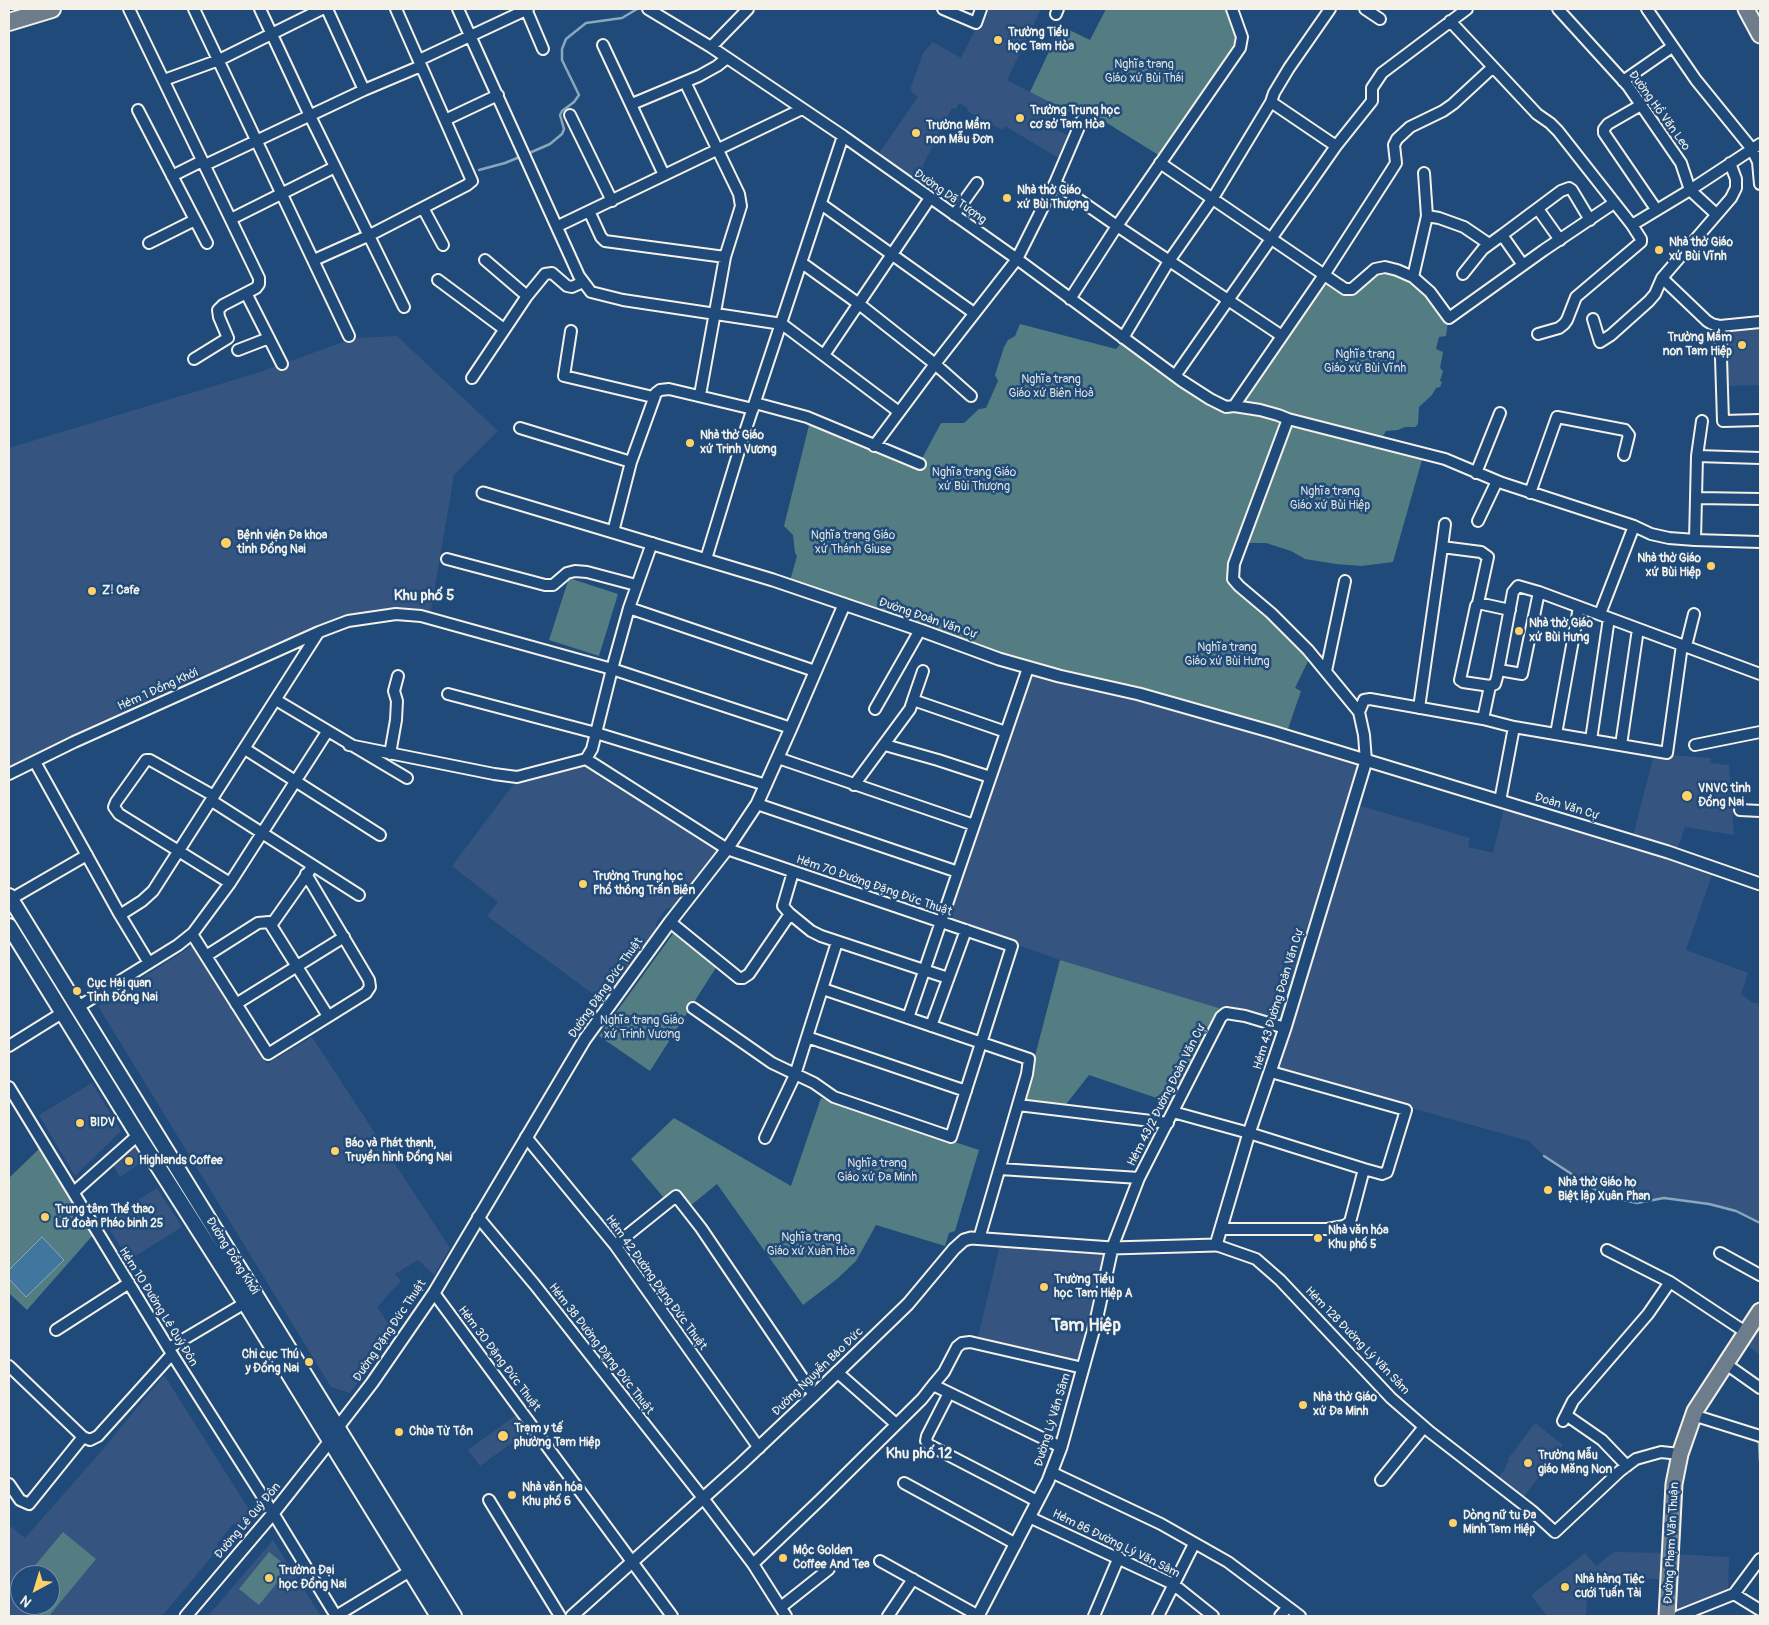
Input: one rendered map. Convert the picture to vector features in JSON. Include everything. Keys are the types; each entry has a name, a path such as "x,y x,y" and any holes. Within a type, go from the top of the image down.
{"highway":[{"path":"9,22 52,9"}],"main road":[{"path":"1752,13 1760,35"},
{"name":"Đường Đồng Khởi","path":"10,897 454,1616"},
{"name":"Đường Đồng Khởi","path":"9,926 438,1616"},
{"path":"98,1071 112,1062"},
{"name":"Đường Phạm Văn Thuận","path":"1667,1616 1674,1484 1680,1454 1693,1415 1760,1311"},
{"path":"330,1442 338,1427"}],"street":[{"path":"129,9 259,278 258,286 223,305 218,310 228,337 227,339 194,359"},
{"path":"194,9 349,336"},
{"path":"260,9 310,116 404,307"},
{"path":"164,80 219,60 322,9 364,90"},
{"path":"314,260 370,235 423,208 467,185 472,179 396,9"},
{"path":"458,9 583,282 591,292 602,296 715,315 782,324 899,412"},
{"path":"172,176 310,116 527,9 544,49"},
{"name":"Đường Dã Tượng","path":"648,9 727,58 843,136 954,216 1018,259 1175,376 1219,404 1226,407 1234,406 1270,412 1288,419 1445,459 1497,481 1634,526 1651,534 1669,538 1695,540 1760,542"},
{"path":"711,48 748,9"},
{"path":"943,9 976,23 981,9"},
{"path":"1070,299 1117,226 1240,48 1242,37 1232,9"},
{"path":"1123,338 1169,261 1213,198 1272,102 1274,93 1289,68 1330,9"},
{"path":"1365,9 1380,19"},
{"path":"1175,376 1336,146 1372,101 1372,88 1382,74 1467,9"},
{"name":"Đường Hồ Văn Leo","path":"1558,9 1624,81 1681,163 1690,190"},
{"path":"1647,9 1696,80 1756,146 1760,184"},
{"path":"1450,21 1537,114 1550,122 1558,131 1641,239 1641,242 1576,297 1568,320 1564,324 1559,328 1538,334"},
{"path":"603,45 664,174"},
{"path":"1624,81 1672,46"},
{"path":"632,104 709,71 727,58"},
{"path":"1234,406 1324,275 1396,163 1394,144 1396,139 1410,127 1453,104 1493,67"},
{"path":"685,82 741,200 740,213 725,257 700,396"},
{"path":"445,120 498,95"},
{"path":"1272,102 1336,146"},
{"path":"1641,105 1608,124 1604,129 1604,133 1656,209"},
{"path":"558,226 802,109"},
{"path":"138,110 207,244"},
{"path":"570,115 612,201"},
{"path":"874,446 974,313 1018,259 1055,183 1082,120"},
{"path":"706,559 843,136"},
{"path":"1632,225 1690,190 1756,146"},
{"path":"1160,163 1345,289 1352,290 1379,267 1396,270 1413,277 1430,292 1449,318 1614,203"},
{"path":"1593,319 1600,342 1611,335 1649,301 1655,294 1662,278 1731,198 1736,188 1736,179 1730,163"},
{"path":"231,219 335,167"},
{"path":"1413,277 1427,216 1424,173"},
{"path":"954,216 977,183"},
{"path":"1055,183 1282,336"},
{"path":"1463,274 1476,256 1489,244 1562,191 1569,188 1590,220"},
{"path":"1690,190 1716,214"},
{"path":"824,355 930,198"},
{"path":"821,204 974,313"},
{"path":"423,208 443,245"},
{"path":"1538,209 1560,240"},
{"path":"589,211 601,237 605,241 725,257"},
{"path":"1427,216 1439,218 1464,227 1489,244"},
{"path":"148,243 195,220"},
{"path":"1502,235 1523,265"},
{"path":"485,260 527,296"},
{"path":"802,262 935,364 971,396"},
{"path":"472,378 527,296 545,274 548,272 567,286 572,287 583,282"},
{"path":"1662,278 1707,321 1720,326 1760,322"},
{"path":"438,280 504,329"},
{"path":"246,293 282,364"},
{"path":"1720,326 1723,421 1760,420"},
{"path":"571,331 564,376 653,398"},
{"path":"238,350 269,338"},
{"path":"613,532 631,462 653,398 660,390 669,389 807,417 920,464"},
{"path":"1476,473 1500,413"},
{"path":"1530,493 1557,416 1624,430 1629,435 1624,455"},
{"path":"1288,419 1234,564 1233,578 1239,586 1271,613 1308,650 1359,712 1364,735 1366,761"},
{"path":"1695,540 1697,456 1702,421"},
{"path":"520,428 631,462"},
{"path":"1697,456 1760,458"},
{"path":"1478,521 1497,481"},
{"name":"Đường Đoàn Văn Cự","path":"483,493 773,580 1028,668 1139,694 1366,761"},
{"path":"1696,498 1760,499"},
{"path":"1419,708 1445,524"},
{"path":"1591,740 1604,616 1634,526"},
{"path":"349,745 517,777 586,759 592,749 636,585 652,543"},
{"path":"1442,547 1481,552 1488,557 1460,680 1463,682 1490,686 1496,682 1514,592 1518,586 1540,592 1760,674"},
{"path":"447,559 545,585 553,585 567,573 575,571 587,572 636,585"},
{"path":"1326,671 1345,580"},
{"path":"1499,670 1522,674 1540,592"},
{"path":"1478,603 1510,610"},
{"name":"Đường Đặng Đức Thuật","path":"338,1427 372,1383 434,1293 585,1039 670,922 727,849 757,804 844,605"},
{"path":"1556,734 1579,607"},
{"path":"629,608 816,671"},
{"name":"Hẻm 1 Đồng Khởi","path":"9,774 74,742 319,632 348,621 396,614 412,614 612,669 791,728"},
{"path":"1359,712 1366,699 1667,753 1684,646 1694,614"},
{"path":"1621,745 1638,629"},
{"path":"875,709 920,630"},
{"path":"120,915 147,897 179,852 319,632"},
{"path":"908,1018 1028,668"},
{"path":"854,785 910,709 922,671"},
{"path":"390,754 396,720 397,701 394,691 398,676"},
{"path":"1483,719 1490,686"},
{"path":"448,694 596,733 766,785"},
{"path":"276,700 407,778"},
{"path":"913,700 1006,732"},
{"path":"1500,802 1514,727"},
{"path":"78,1007 178,945 192,934 230,883 327,732"},
{"path":"1695,745 1760,732"},
{"path":"885,745 990,777"},
{"path":"245,749 380,835"},
{"path":"778,758 974,825"},
{"name":"Hẻm 70 Đường Đặng Đức Thuật","path":"586,759 727,849 1012,946 982,1043"},
{"path":"230,883 119,814 114,807 146,760 150,760 213,799 359,895"},
{"name":"Đoàn Văn Cự","path":"1366,761 1668,852 1760,884"},
{"name":"Hẻm 43 Đường Đoàn Văn Cự","path":"1216,1245 1249,1133 1285,1028 1366,761"},
{"path":"35,762 120,915 149,962"},
{"path":"757,804 958,872"},
{"path":"1740,810 1760,811"},
{"path":"10,897 87,855"},
{"path":"272,924 313,864"},
{"path":"793,872 783,906 815,934 948,978"},
{"path":"192,934 268,1054 366,993 370,987 369,980 306,874"},
{"path":"670,922 739,978 743,978 749,974 790,914"},
{"path":"206,956 258,923 266,921 272,924 328,1016"},
{"path":"931,1026 966,930"},
{"path":"236,1004 344,937"},
{"path":"765,1138 795,1075 837,942"},
{"path":"823,989 1029,1059 980,1239"},
{"path":"693,1008 748,1048 772,1063 814,1083 829,1094 952,1137 982,1043"},
{"path":"9,1046 62,1013"},
{"name":"Hẻm 43/2 Đường Đoàn Văn Cự","path":"1112,1248 1140,1178 1223,1015 1226,1013 1245,1016 1285,1028"},
{"path":"807,1037 966,1090"},
{"path":"1173,1112 1384,1174 1389,1168 1406,1110 1270,1072"},
{"name":"Hẻm 10 Đường Lê Quý Đôn","path":"9,1087 129,1284 274,1513 336,1616"},
{"path":"1018,1105 1168,1123"},
{"path":"74,1192 138,1135"},
{"name":"Hẻm 42 Đường Đặng Đức Thuật","path":"526,1138 615,1245 759,1448"},
{"path":"1000,1169 1140,1178"},
{"path":"1221,1229 1327,1229 1344,1226 1350,1222 1364,1169"},
{"path":"615,1245 676,1196 701,1228 814,1395"},
{"name":"Hẻm 38 Đường Đặng Đức Thuật","path":"478,1217 535,1285 703,1498 753,1564 784,1612"},
{"name":"Đường Nguyễn Bảo Đức","path":"572,1616 759,1448 908,1304 957,1246 968,1238 1112,1248"},
{"name":"Hẻm 128 Đường Lý Văn Sâm","path":"1112,1248 1216,1245 1256,1259 1280,1280 1391,1398 1424,1427 1532,1511 1555,1532 1627,1466"},
{"name":"Đường Lý Văn Sâm","path":"978,1616 1016,1544 1061,1447 1096,1321 1112,1248"},
{"path":"1607,1250 1670,1282 1747,1333"},
{"path":"1720,1253 1760,1275"},
{"path":"1670,1282 1648,1314 1574,1401 1564,1418 1602,1440 1627,1466 1636,1459 1656,1453 1680,1454"},
{"path":"56,1330 129,1284"},
{"name":"Hẻm 30 Đặng Đức Thuật","path":"434,1293 672,1616"},
{"path":"9,1366 83,1437 90,1440 98,1436 171,1351 245,1303"},
{"path":"753,1564 896,1424 944,1372 957,1347 962,1344 970,1342 1083,1368"},
{"path":"1726,1364 1760,1388"},
{"path":"837,1372 896,1424"},
{"path":"933,1385 1061,1447"},
{"path":"949,1393 927,1436 926,1441 928,1445 1037,1501"},
{"path":"1693,1415 1760,1436"},
{"path":"1381,1480 1424,1427"},
{"path":"9,1484 20,1500 28,1504 83,1437"},
{"name":"Đường Lê Quý Đôn","path":"186,1616 274,1513 330,1442"},
{"path":"1051,1472 1127,1507 1228,1562 1300,1616"},
{"path":"904,1482 1016,1544"},
{"path":"489,1500 560,1616"},
{"name":"Hẻm 86 Đường Lý Văn Sâm","path":"1029,1516 1173,1584 1214,1616"},
{"path":"1158,1616 1194,1544"},
{"path":"1094,1616 1119,1557"},
{"path":"1678,1616 1734,1594 1760,1560"},
{"path":"880,1561 978,1616"},
{"path":"784,1612 829,1569"},
{"path":"336,1616 410,1570"},
{"path":"888,1616 913,1579"},
{"path":"1734,1594 1760,1610"},
{"path":"1280,1616 1288,1607"}],"shaded area":[{"path":"984,9 1041,9 1007,80 1063,109 1055,129 1071,137 1062,160 1005,126 1002,130 967,111 968,108 959,103 956,109 952,108 914,183 877,156 918,97 910,90 923,53 933,42 961,58"},
{"name":"Trường Mầm non Tam Hiệp","path":"1760,325 1760,385 1724,386 1723,329"},
{"name":"Bệnh viện Đa khoa tỉnh Đồng Nai","path":"397,336 498,431 454,475 430,616 348,618 9,770 9,448 260,372 354,338"},
{"path":"1029,673 1153,703 1272,737 1359,765 1281,1024 1222,1009 1060,960 946,920"},
{"name":"VNVC tỉnh Đồng Nai","path":"1654,754 1711,758 1710,763 1729,765 1734,835 1685,827 1677,850 1633,836"},
{"name":"Trường Trung học Phổ thông Trấn Biên","path":"588,763 718,849 673,907 666,909 657,921 655,931 604,1002 487,916 498,902 452,866 516,781"},
{"path":"1358,805 1470,838 1468,847 1493,853 1504,808 1713,872 1686,950 1748,973 1741,994 1752,1002 1760,1004 1760,1223 1736,1211 1709,1204 1664,1198 1637,1203 1618,1199 1596,1190 1567,1172 1544,1156 1529,1141 1276,1070"},
{"name":"Báo và Phát thanh, Truyền hình Đồng Nai","path":"192,946 267,1064 312,1037 450,1248 434,1275 418,1260 395,1274 401,1281 377,1307 394,1332 350,1393 331,1387 98,1006"},
{"name":"BIDV","path":"92,1083 121,1131 75,1176 39,1115"},
{"name":"Highlands Coffee","path":"138,1143 147,1159 120,1177 112,1164"},
{"path":"157,1188 182,1227 129,1260 104,1221"},
{"path":"42,1237 64,1260 26,1297 9,1279 9,1270"},
{"name":"Trường Tiểu học Tam Hiệp A","path":"1000,1245 1106,1253 1079,1364 977,1341"},
{"path":"1760,1320 1760,1355 1745,1344"},
{"path":"164,1375 250,1511 238,1526 233,1524 217,1544 219,1548 162,1616 9,1616 9,1525 25,1538 99,1454"},
{"name":"Trạm y tế phường Tam Hiệp","path":"516,1415 528,1431 480,1466 468,1450"},
{"name":"Trường Mẫu giáo Măng Non","path":"1535,1423 1563,1445 1522,1499 1496,1480 1506,1468 1508,1459"},
{"name":"Trường Đại học Đồng Nai","path":"273,1540 321,1616 208,1616"},
{"name":"Nhà hàng Tiệc cưới Tuấn Tài","path":"1614,1552 1666,1553 1664,1579 1588,1578 1586,1616 1547,1616 1531,1595 1585,1553 1596,1566"},
{"path":"1675,1554 1729,1557 1728,1593 1672,1616"}],"green space":[{"name":"Nghĩa trang Giáo xứ Bùi Thái","path":"1106,9 1229,9 1239,42 1160,156 1091,113 1087,121 1030,92 1061,26 1090,40"},
{"name":"Nghĩa trang Giáo xứ Bùi Vĩnh","path":"1379,270 1411,279 1427,294 1448,321 1446,336 1439,337 1436,349 1443,352 1440,368 1443,371 1440,381 1442,382 1440,387 1436,388 1432,395 1419,407 1418,424 1415,427 1386,431 1381,439 1239,404 1325,279 1343,292"},
{"path":"1020,324 1116,349 1122,342 1218,407 1257,413 1284,421 1230,572 1310,657 1295,688 1301,691 1287,732 1000,655 790,581 797,556 793,535 784,526 810,421 918,466 941,423 964,423 979,409 986,408 998,381 995,375 1004,347 1008,340 1015,336"},
{"name":"Nghĩa trang Giáo xứ Bùi Hiệp","path":"1290,423 1423,456 1393,562 1361,566 1336,564 1305,559 1291,551 1266,543 1245,543"},
{"path":"569,578 618,594 599,656 549,640"},
{"name":"Nghĩa trang Giáo xứ Trinh Vương","path":"675,931 717,966 650,1071 599,1036"},
{"path":"1060,960 1222,1009 1174,1104 1089,1075 1064,1107 1023,1102"},
{"path":"821,1098 979,1150 955,1231 949,1233 945,1246 876,1225 856,1261 837,1279 803,1305 717,1184 690,1206 676,1190 664,1198 631,1159 674,1118 791,1186"},
{"name":"Trung tâm Thể thao Lữ đoàn Pháo binh 25","path":"39,1149 93,1235 27,1310 9,1293 9,1178"},
{"path":"63,1532 96,1559 60,1603 60,1565 35,1565"},
{"path":"269,1552 289,1568 259,1605 239,1589"}],"waterway":[{"path":"527,154 550,144 562,134 564,129 560,115 579,95 562,60 562,49 566,39 586,23 622,18 637,9"},
{"path":"479,170 522,156"},
{"path":"1544,1156 1596,1190 1618,1199 1637,1203 1664,1198 1709,1204 1736,1211 1760,1223"},
{"path":"1756,1438 1759,1443 1760,1461"}],"place":[{"name":"Trường Tiểu học Tam Hòa","path":"998,40"},
{"name":"Trường Trung học cơ sở Tam Hòa","path":"1020,118"},
{"name":"Trường Mầm non Mẫu Đơn","path":"916,133"},
{"name":"Nhà thờ Giáo xứ Bùi Thượng","path":"1007,198"},
{"name":"Nhà thờ Giáo xứ Bùi Vĩnh","path":"1659,250"},
{"name":"Trường Mầm non Tam Hiệp","path":"1742,345"},
{"name":"Nhà thờ Giáo xứ Trinh Vương","path":"690,443"},
{"name":"Bệnh viện Đa khoa tỉnh Đồng Nai","path":"226,543"},
{"name":"Nhà thờ Giáo xứ Bùi Hiệp","path":"1711,566"},
{"name":"Z! Cafe","path":"92,591"},
{"name":"Nhà thờ Giáo xứ Bùi Hưng","path":"1519,631"},
{"name":"VNVC tỉnh Đồng Nai","path":"1687,796"},
{"name":"Trường Trung học Phổ thông Trấn Biên","path":"583,884"},
{"name":"Cục Hải quan Tỉnh Đồng Nai","path":"77,991"},
{"name":"BIDV","path":"80,1123"},
{"name":"Báo và Phát thanh, Truyền hình Đồng Nai","path":"335,1151"},
{"name":"Highlands Coffee","path":"129,1161"},
{"name":"Nhà thờ Giáo họ Biệt lập Xuân Phan","path":"1548,1190"},
{"name":"Trung tâm Thể thao Lữ đoàn Pháo binh 25","path":"45,1217"},
{"name":"Nhà văn hóa Khu phố 5","path":"1318,1238"},
{"name":"Trường Tiểu học Tam Hiệp A","path":"1044,1287"},
{"name":"Chi cục Thú y Đồng Nai","path":"309,1362"},
{"name":"Nhà thờ Giáo xứ Đa Minh","path":"1303,1405"},
{"name":"Chùa Từ Tôn","path":"399,1432"},
{"name":"Trạm y tế phường Tam Hiệp","path":"503,1436"},
{"name":"Trường Mẫu giáo Măng Non","path":"1528,1463"},
{"name":"Nhà văn hóa Khu phố 6","path":"512,1495"},
{"name":"Dòng nữ tu Đa Minh Tam Hiệp","path":"1453,1523"},
{"name":"Mộc Golden Coffee And Tea","path":"783,1558"},
{"name":"Trường Đại học Đồng Nai","path":"269,1578"},
{"name":"Nhà hàng Tiệc cưới Tuấn Tài","path":"1565,1587"}],"district":[{"name":"Khu phố 5","path":"424,596"},
{"name":"Tam Hiệp","path":"1086,1326"},
{"name":"Khu phố 12","path":"919,1454"}],"park label":[{"name":"Nghĩa trang Giáo xứ Biên Hoà","path":"1051,387"},
{"name":"Nghĩa trang Giáo xứ Bùi Thượng","path":"974,480"},
{"name":"Nghĩa trang Giáo xứ Thánh Giuse","path":"853,543"},
{"name":"Nghĩa trang Giáo xứ Bùi Hưng","path":"1227,655"},
{"name":"Nghĩa trang Giáo xứ Đa Minh","path":"877,1171"},
{"name":"Nghĩa trang Giáo xứ Xuân Hòa","path":"811,1245"}]}
